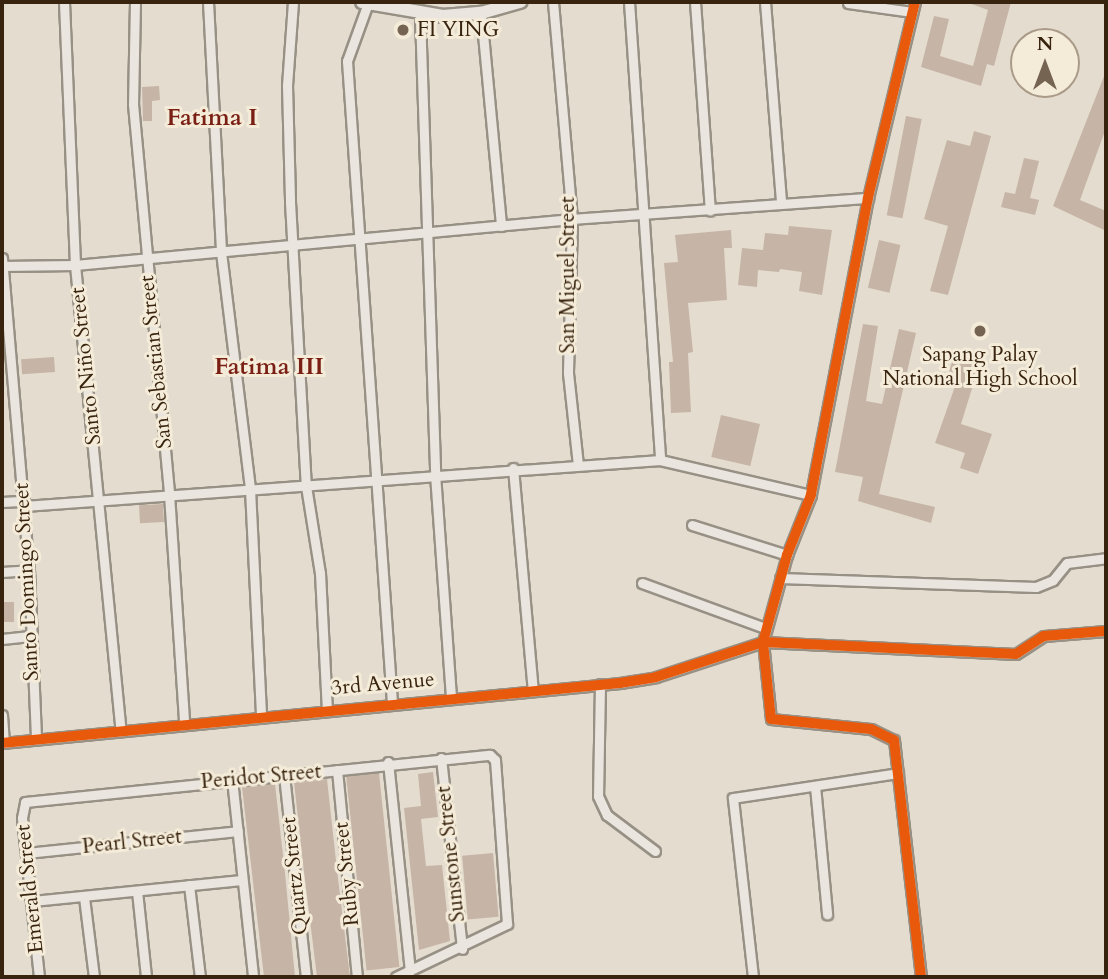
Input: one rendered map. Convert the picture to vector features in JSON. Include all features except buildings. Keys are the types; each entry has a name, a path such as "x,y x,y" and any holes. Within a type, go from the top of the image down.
{"main road":[{"path":"365,2 420,15 481,13 520,2"}],"street":[{"name":"Santo Niño Street","path":"64,2 75,265 121,730"},
{"name":"San Sebastian Street","path":"135,2 133,103 145,258 169,494 184,722"},
{"path":"208,2 221,252 250,489 261,715"},
{"path":"293,2 287,85 292,247 306,486 320,573 327,709"},
{"path":"365,2 347,61 392,703"},
{"name":"San Miguel Street","path":"553,2 572,219 568,373 578,465"},
{"path":"629,2 641,214 654,337 660,460"},
{"path":"695,2 710,210"},
{"path":"765,2 781,202"},
{"path":"915,2 868,198 811,495 787,555 765,628 764,642 771,719 883,732 894,740 921,977"},
{"path":"848,3 912,12"},
{"path":"481,13 501,226"},
{"path":"420,15 435,474 452,697"},
{"path":"2,267 75,265 572,219 710,210 781,202 868,198"},
{"name":"Santo Domingo Street","path":"2,258 7,363 29,570 36,739"},
{"path":"2,502 24,504 98,501 513,468 660,460 811,495"},
{"path":"513,468 533,690"},
{"path":"692,525 787,555"},
{"path":"780,578 1036,587 1053,580 1067,563 1106,558"},
{"path":"2,572 29,570"},
{"path":"642,583 765,628"},
{"path":"764,642 1016,654 1044,636 1106,631"},
{"path":"2,639 30,636"},
{"name":"3rd Avenue","path":"3,743 184,722 656,677 764,642"},
{"path":"600,684 598,796 607,815 655,851"},
{"path":"2,716 3,743"},
{"name":"Peridot Street","path":"25,802 483,753 495,760 507,924 462,949"},
{"name":"Sunstone Street","path":"441,758 462,949"},
{"path":"388,762 410,971"},
{"name":"Ruby Street","path":"337,770 357,977"},
{"path":"752,977 733,798 898,773"},
{"name":"Quartz Street","path":"284,775 306,977"},
{"path":"232,779 253,977"},
{"path":"815,786 827,914"},
{"name":"Emerald Street","path":"25,802 26,853 39,977"},
{"name":"Pearl Street","path":"26,853 238,831"},
{"path":"32,901 242,880"},
{"path":"189,885 200,977"},
{"path":"137,891 146,977"},
{"path":"84,897 94,977"},
{"path":"397,977 462,949"}],"cycle path":[{"path":"915,2 868,198 811,495 787,555 763,642 771,719 871,729 894,740 921,977"},
{"path":"2,743 620,683 656,677 763,642 1016,654 1044,636 1106,631"}],"place":[{"name":"FI YING","path":"403,30"},
{"name":"Sapang Palay National High School","path":"980,331"}],"district":[{"name":"Fatima I","path":"212,118"},
{"name":"Fatima III","path":"269,367"}]}
